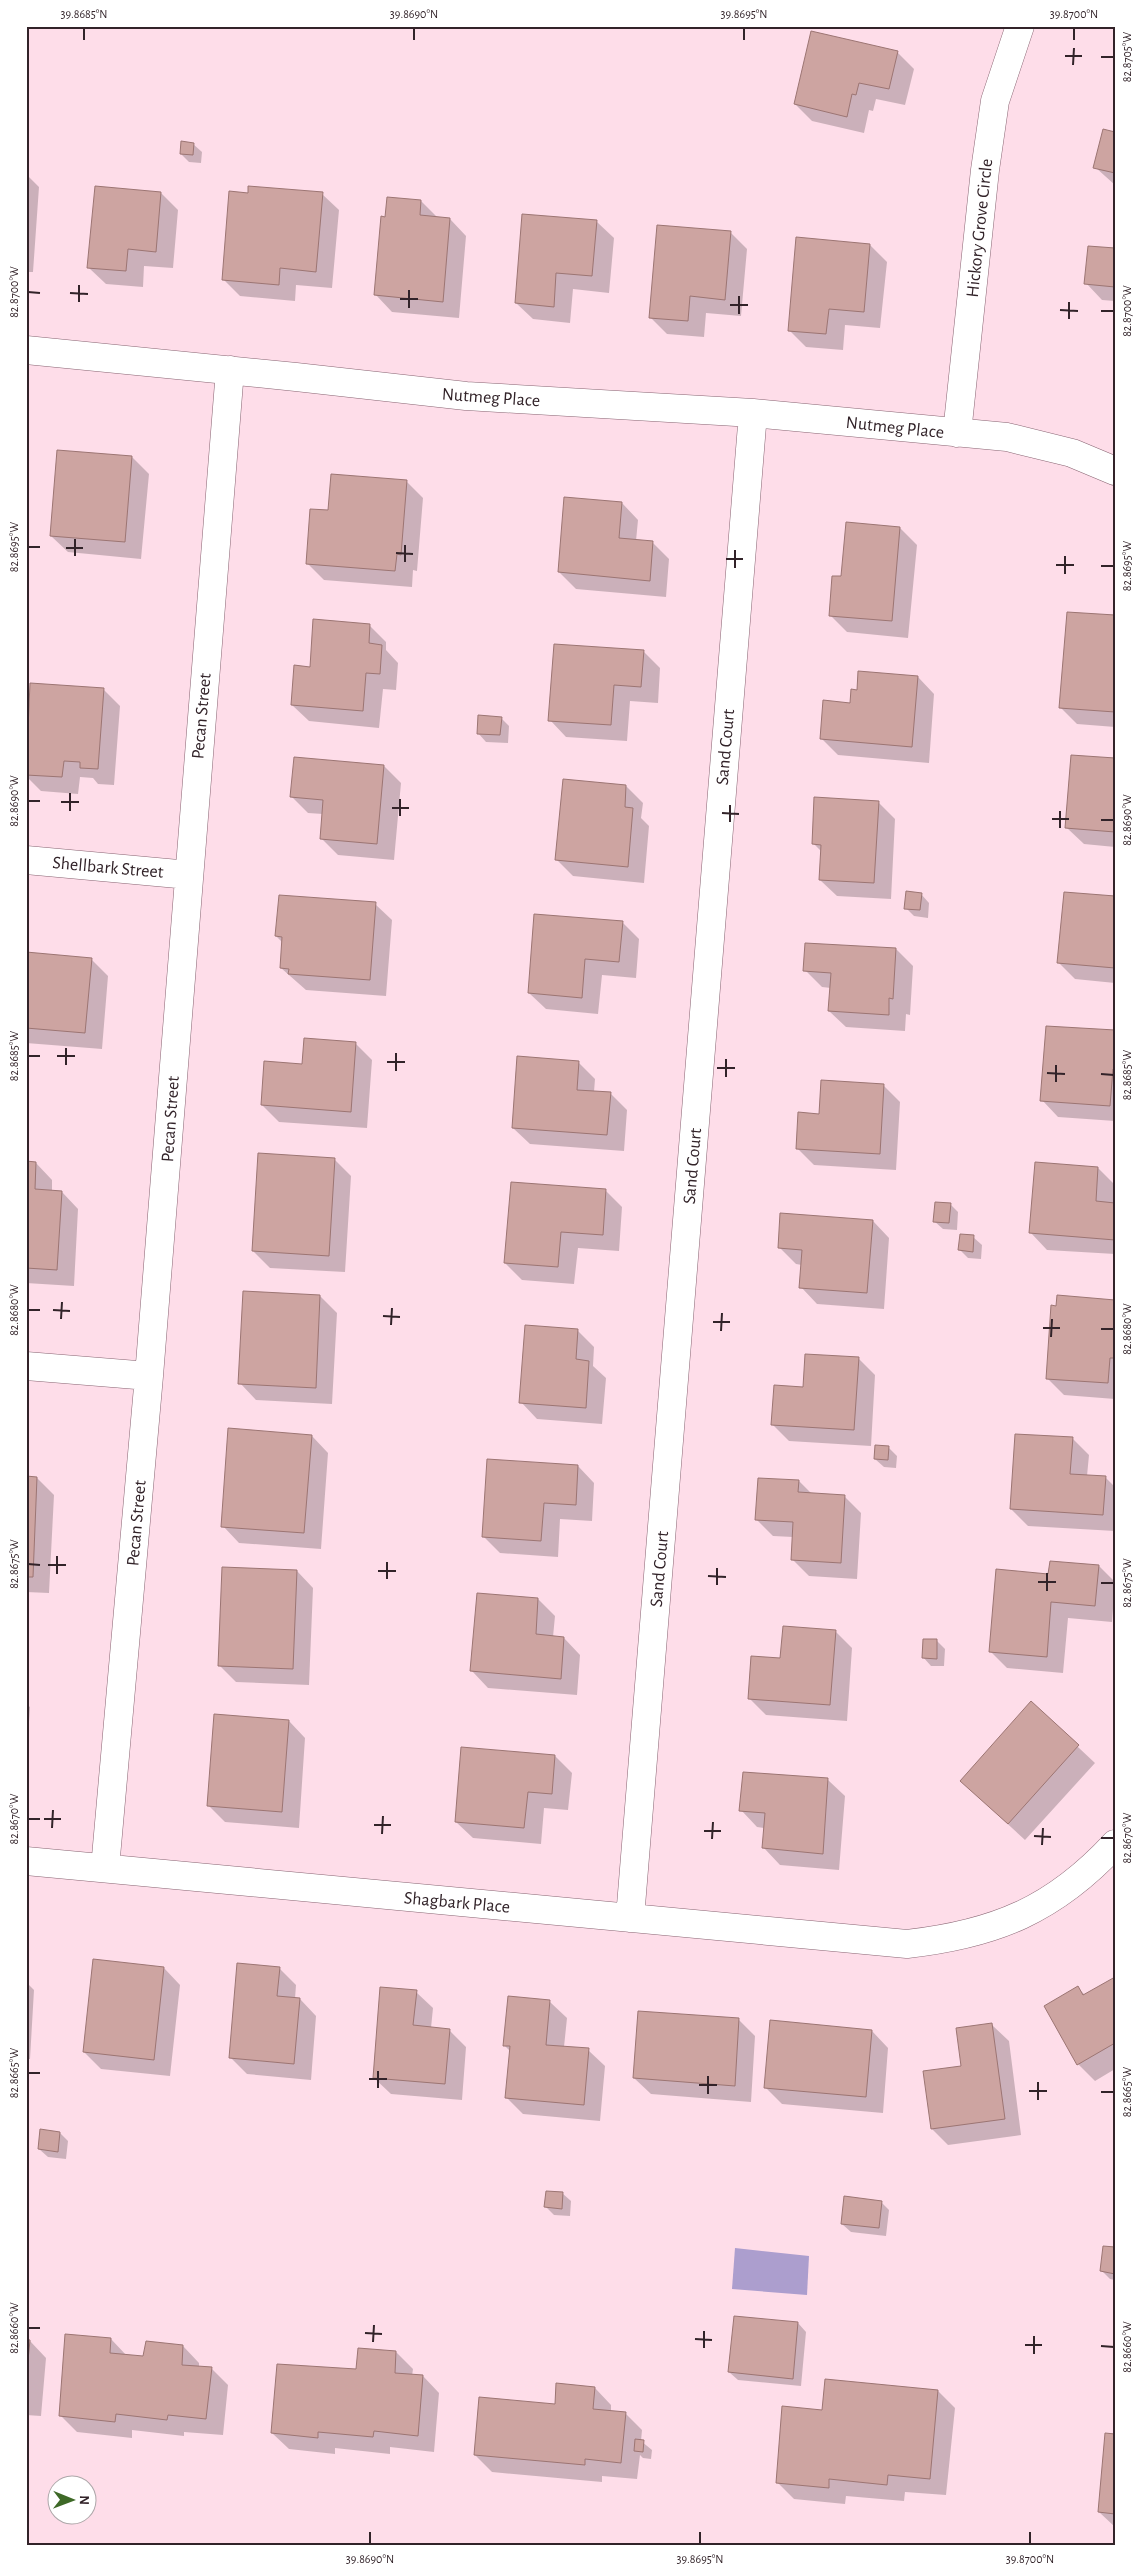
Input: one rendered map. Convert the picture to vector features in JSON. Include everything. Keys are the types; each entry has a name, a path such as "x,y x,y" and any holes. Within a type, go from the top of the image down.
{"street":[{"name":"Hickory Grove Circle","path":"958,433 985,170 995,101 1020,26"},
{"name":"Nutmeg Place","path":"26,350 466,396 753,414 1007,437 1035,442 1072,453 1115,471"},
{"name":"Pecan Street","path":"105,1868 149,1376 230,370"},
{"name":"Sand Court","path":"630,1918 753,414"},
{"name":"Shellbark Street","path":"26,860 189,875"},
{"path":"26,1366 149,1376"},
{"name":"Shagbark Place","path":"26,1861 887,1944 930,1941 975,1932 1024,1916 1065,1891 1115,1844"}],"shaded area":[{"path":"735,2248 809,2256 807,2295 732,2289"}],"building":[{"path":"811,31 898,51 889,89 859,83 856,95 852,94 847,117 794,104"},
{"path":"1103,129 1115,132 1115,173 1093,168"},
{"path":"181,141 194,143 193,155 180,154"},
{"path":"95,186 161,192 156,252 128,249 126,271 87,268"},
{"path":"248,186 323,192 316,272 280,268 279,285 222,280 229,191 248,193"},
{"path":"387,197 421,200 420,215 450,218 443,302 374,295 381,216 385,217"},
{"path":"522,214 597,220 592,276 556,273 554,307 515,303"},
{"path":"657,225 731,231 725,300 690,296 688,321 649,318"},
{"path":"796,237 870,244 864,312 829,309 826,334 788,331"},
{"path":"1088,246 1115,248 1115,287 1084,284"},
{"path":"57,450 132,456 125,542 50,536"},
{"path":"331,474 407,480 401,555 397,554 395,571 306,564 310,509 328,510"},
{"path":"564,497 622,502 619,538 653,541 650,581 558,572"},
{"path":"846,522 900,527 892,621 829,616 832,576 841,576"},
{"path":"1067,612 1115,615 1115,712 1059,708"},
{"path":"313,619 370,624 369,643 382,645 380,674 366,673 363,711 291,705 294,665 310,667"},
{"path":"554,644 644,650 641,687 614,685 611,725 548,721"},
{"path":"858,671 918,676 912,747 820,739 823,700 850,703 851,689 857,690"},
{"path":"30,683 104,688 98,769 80,768 80,762 64,761 62,777 26,775"},
{"path":"478,715 502,717 500,735 477,734"},
{"path":"1071,755 1115,758 1115,832 1065,828"},
{"path":"294,757 384,765 377,844 320,839 323,800 290,797"},
{"path":"563,779 626,785 625,807 633,808 628,867 555,860"},
{"path":"814,797 879,801 874,883 819,880 821,845 812,844"},
{"path":"906,891 922,893 920,910 904,909"},
{"path":"1064,892 1115,896 1115,968 1057,963"},
{"path":"279,895 376,902 370,980 288,974 289,969 280,968 282,937 275,936"},
{"path":"534,914 623,921 619,962 585,959 582,998 528,993"},
{"path":"805,943 896,948 893,999 889,998 889,1015 828,1011 831,973 803,971"},
{"path":"26,952 92,958 85,1033 26,1028"},
{"path":"1046,1026 1115,1030 1115,1069 1113,1069 1110,1106 1040,1101"},
{"path":"304,1038 356,1042 351,1112 261,1105 264,1061 302,1064"},
{"path":"517,1056 579,1061 577,1090 611,1092 607,1135 512,1128"},
{"path":"821,1080 884,1084 880,1154 796,1149 798,1112 819,1114"},
{"path":"258,1153 335,1158 329,1256 252,1251"},
{"path":"26,1161 36,1162 35,1189 62,1191 57,1270 26,1268"},
{"path":"1035,1162 1098,1167 1096,1201 1115,1203 1115,1240 1029,1233"},
{"path":"511,1182 606,1189 603,1235 561,1232 558,1267 504,1263"},
{"path":"935,1202 951,1203 949,1223 933,1222"},
{"path":"780,1213 873,1220 867,1293 799,1288 802,1250 778,1248"},
{"path":"960,1234 974,1235 973,1252 958,1250"},
{"path":"243,1291 320,1295 316,1388 238,1384"},
{"path":"1057,1295 1115,1300 1115,1358 1110,1358 1108,1383 1046,1379 1051,1305 1056,1306"},
{"path":"525,1325 578,1329 576,1359 589,1361 586,1408 519,1403"},
{"path":"805,1354 859,1357 854,1430 771,1425 774,1385 803,1387"},
{"path":"228,1428 312,1435 304,1533 221,1527"},
{"path":"1015,1434 1073,1437 1070,1474 1106,1476 1103,1515 1010,1509"},
{"path":"875,1445 889,1446 888,1460 874,1459"},
{"path":"487,1459 578,1465 576,1505 544,1503 541,1541 482,1537"},
{"path":"26,1476 37,1477 33,1577 26,1577"},
{"path":"758,1478 799,1480 798,1492 845,1495 841,1563 791,1560 793,1522 755,1520"},
{"path":"1050,1561 1099,1565 1095,1606 1051,1602 1047,1657 989,1652 996,1569 1048,1574"},
{"path":"222,1567 297,1570 293,1669 218,1666"},
{"path":"477,1593 538,1598 536,1634 564,1637 561,1679 470,1671"},
{"path":"783,1626 836,1630 830,1705 748,1699 751,1656 780,1658"},
{"path":"923,1639 937,1639 937,1659 922,1658"},
{"path":"1031,1701 1079,1745 1008,1824 960,1781"},
{"path":"214,1714 289,1720 282,1812 207,1806"},
{"path":"461,1747 555,1755 552,1794 528,1792 524,1828 455,1822"},
{"path":"743,1772 828,1778 823,1854 762,1848 765,1813 739,1811"},
{"path":"93,1959 164,1967 154,2060 83,2052"},
{"path":"237,1963 280,1967 277,1996 300,1998 294,2064 229,2058"},
{"path":"1115,1977 1115,2043 1077,2065 1044,2006 1078,1986 1083,1995"},
{"path":"380,1987 417,1990 413,2025 450,2029 445,2084 373,2078"},
{"path":"508,1996 550,2000 546,2045 589,2048 584,2105 505,2098 510,2046 503,2046"},
{"path":"638,2011 739,2018 735,2086 633,2078"},
{"path":"770,2020 872,2030 866,2097 764,2088"},
{"path":"992,2023 1005,2119 931,2129 923,2071 961,2066 956,2028"},
{"path":"40,2129 60,2132 58,2152 38,2149"},
{"path":"546,2191 563,2192 562,2209 544,2207"},
{"path":"844,2196 882,2201 879,2228 841,2224"},
{"path":"1103,2246 1115,2247 1115,2274 1100,2271"},
{"path":"734,2316 798,2322 793,2379 728,2372"},
{"path":"65,2334 111,2338 110,2353 143,2356 146,2341 183,2345 182,2365 212,2367 206,2419 168,2415 167,2420 116,2414 115,2422 59,2416"},
{"path":"26,2339 30,2340 26,2381"},
{"path":"358,2348 396,2351 395,2373 423,2375 418,2436 374,2431 373,2437 318,2432 318,2438 271,2433 277,2364 356,2369"},
{"path":"825,2379 938,2390 930,2479 888,2475 887,2485 829,2479 829,2488 776,2483 782,2406 822,2410"},
{"path":"556,2383 595,2387 593,2409 626,2412 621,2463 585,2459 585,2465 474,2455 479,2397 555,2404"},
{"path":"1105,2433 1115,2434 1115,2514 1098,2512"},
{"path":"635,2439 644,2440 643,2452 634,2451"}]}
